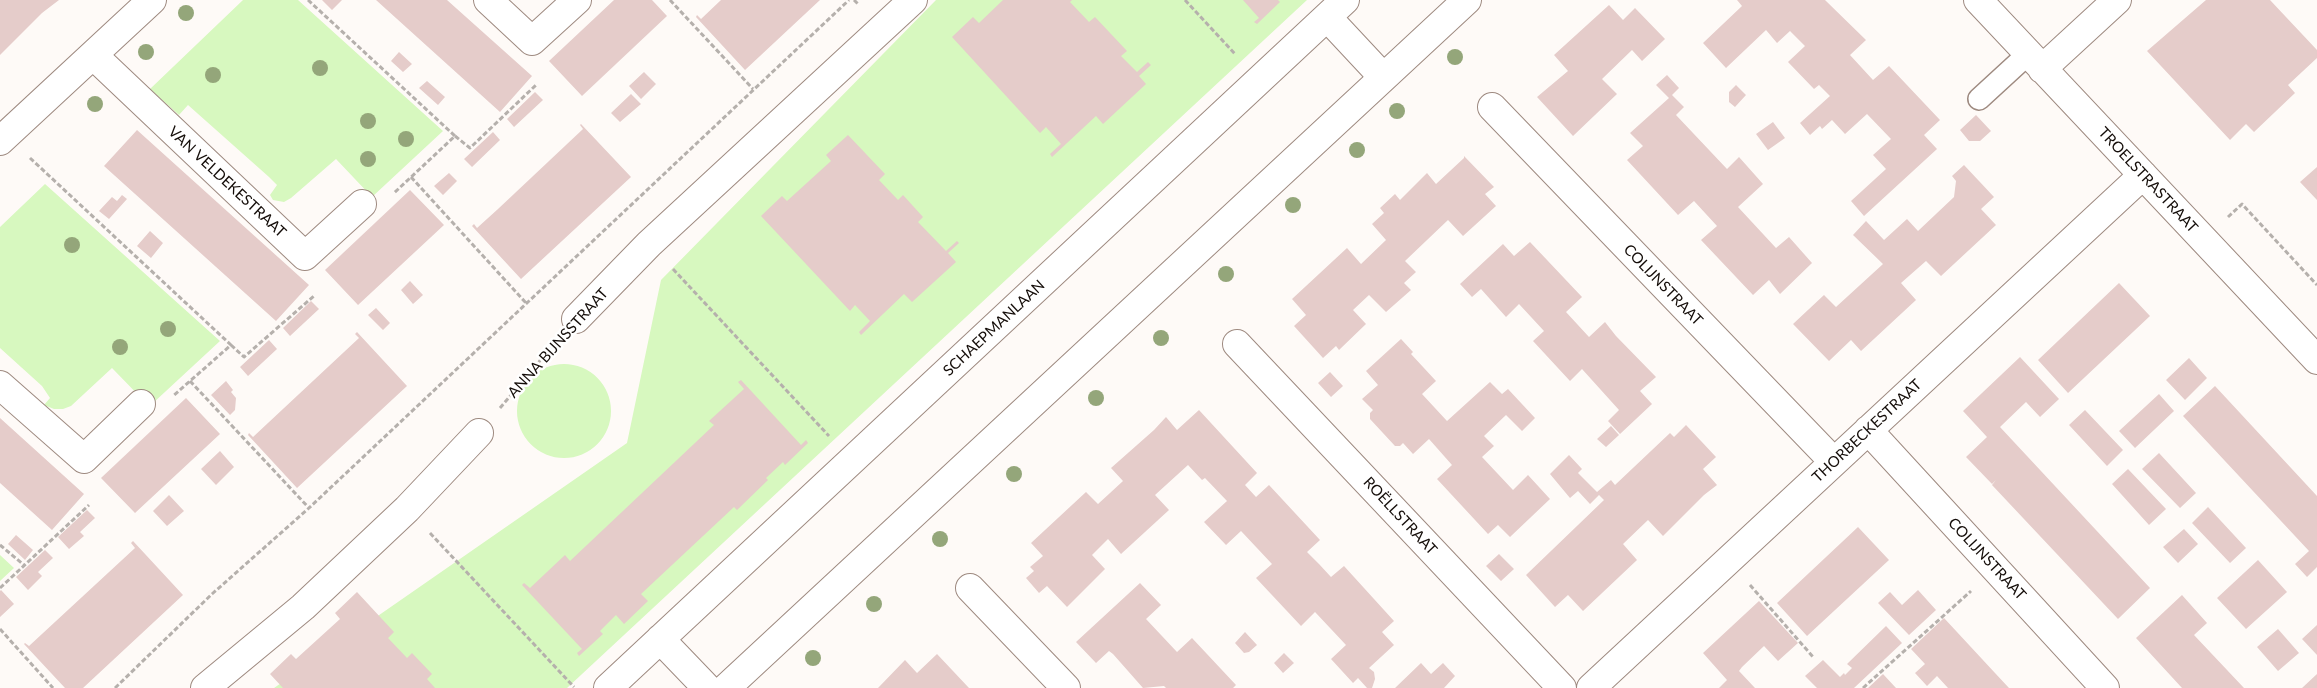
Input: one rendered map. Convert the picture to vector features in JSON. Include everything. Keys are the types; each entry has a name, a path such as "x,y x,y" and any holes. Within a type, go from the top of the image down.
{"street":[{"path":"2,139 152,0"},
{"path":"488,0 532,41 576,0"},
{"name":"ANNA BIJNSSTRAAT","path":"576,319 650,244 913,0"},
{"path":"726,688 1467,0"},
{"name":"TROELSTRASTRAAT","path":"1978,0 2317,360"},
{"path":"2035,62 2117,0"},
{"name":"SCHAEPMANLAAN","path":"608,688 1336,8 1384,77"},
{"name":"VAN VELDEKESTRAAT","path":"93,55 305,256 362,204"},
{"name":"COLIJNSTRAAT","path":"1492,107 1834,462"},
{"name":"THORBECKESTRAAT","path":"1605,684 1728,561 2143,175"},
{"name":"ROËLLSTRAAT","path":"1237,344 1562,688"},
{"path":"0,385 84,459 141,404"},
{"name":"COLIJNSTRAAT","path":"1868,430 2105,688"},
{"path":"206,688 303,607 407,508 479,433"},
{"path":"970,588 1066,688"},
{"path":"660,639 706,688"}],"lane":[{"path":"1979,100 2035,62"}],"path":[{"path":"308,0 470,148 536,85"},
{"path":"670,0 753,89"},
{"path":"115,688 212,594 309,508 849,0"},
{"path":"1185,0 1259,81"},
{"path":"362,204 384,202 455,136"},
{"path":"2,139 244,357 315,295"},
{"path":"411,177 526,303"},
{"path":"2204,239 2242,204 2317,285"},
{"path":"620,215 650,244 852,460"},
{"name":"ANNA BIJNSSTRAAT","path":"479,433 576,319"},
{"path":"141,404 159,409 231,345"},
{"path":"190,380 309,508"},
{"path":"0,588 89,505"},
{"path":"407,508 575,688"},
{"path":"0,545 24,565"},
{"path":"1728,561 1814,658"},
{"path":"1863,688 1996,569"},
{"path":"0,629 53,688"}],"green space":[{"path":"243,0 298,0 443,131 372,197 336,159 291,198 284,202 273,200 270,195 277,185 269,177 188,105 179,115 150,89"},
{"path":"936,0 1307,0 567,688 274,688 627,443 661,280"},
{"path":"45,184 220,341 152,404 146,403 112,368 71,406 63,409 54,409 44,405 50,398 42,386 0,348 0,227"},
{"path":"564,364 582,367 597,378 608,393 611,411 608,429 597,444 582,455 564,458 546,455 531,444 520,429 517,411 520,393 531,378 546,367"},
{"path":"0,555 14,568 0,581"}],"building":[{"path":"0,0 59,0 42,13 0,55"},
{"path":"322,0 342,0 332,10"},
{"path":"376,0 447,0 532,76 500,112"},
{"path":"614,0 652,0 667,16 582,96 549,61"},
{"path":"721,0 820,0 745,70 696,17 697,15 701,19"},
{"path":"1003,0 1072,0 1070,2 1089,22 1095,17 1127,51 1121,56 1137,72 1148,62 1151,65 1139,76 1146,84 1103,124 1096,116 1052,157 1050,154 1061,144 1046,127 1040,133 952,37 973,17 979,23"},
{"path":"1243,0 1278,0 1280,2 1257,24 1254,22 1259,18"},
{"path":"1737,0 1825,0 1866,40 1850,55 1873,80 1889,66 1940,120 1924,135 1937,149 1864,216 1851,201 1886,169 1873,155 1891,139 1867,114 1845,134 1832,120 1822,129 1820,126 1810,135 1800,123 1830,96 1819,85 1814,89 1788,62 1805,46 1790,31 1777,43 1766,30 1726,68 1703,43 1742,6"},
{"path":"2206,0 2270,0 2317,50 2317,58 2288,85 2295,93 2254,132 2246,124 2230,140 2147,51"},
{"path":"1609,5 1623,20 1635,8 1665,39 1642,61 1632,50 1602,79 1617,94 1573,136 1537,97 1568,71 1554,55"},
{"path":"399,52 412,64 403,72 391,61"},
{"path":"644,72 656,84 641,99 629,86"},
{"path":"1667,75 1679,88 1672,95 1684,107 1676,115 1727,169 1739,157 1763,184 1738,207 1776,248 1789,237 1812,263 1780,294 1769,280 1753,295 1701,240 1717,226 1694,201 1678,215 1627,160 1643,146 1630,133 1669,98 1656,85"},
{"path":"427,81 445,97 438,105 419,88"},
{"path":"1736,85 1746,95 1735,107 1729,102 1729,92"},
{"path":"535,92 543,100 514,127 507,119"},
{"path":"631,94 641,104 620,122 611,113"},
{"path":"1976,115 1991,131 1980,141 1969,141 1960,130"},
{"path":"1773,122 1785,138 1768,150 1756,134"},
{"path":"581,124 631,177 521,279 472,226 474,224 477,228 498,209 583,129"},
{"path":"137,130 309,285 276,321 104,166"},
{"path":"493,132 500,140 472,167 464,159"},
{"path":"848,135 885,174 879,180 898,200 903,195 923,217 918,222 946,251 957,241 959,243 948,253 956,262 912,302 904,294 861,335 859,332 870,321 855,305 850,311 761,216 782,196 787,201 831,161 826,155"},
{"path":"1464,156 1494,187 1485,194 1496,206 1463,236 1448,220 1405,261 1416,272 1404,283 1411,290 1386,312 1369,295 1353,310 1366,324 1339,350 1336,346 1323,358 1294,326 1306,315 1292,299 1347,248 1361,264 1386,240 1372,224 1384,213 1380,208 1395,194 1400,200 1427,173 1436,184"},
{"path":"1964,165 1994,197 1981,209 1996,225 1941,276 1926,261 1901,283 1916,300 1861,351 1851,340 1829,361 1793,324 1824,295 1836,307 1883,264 1853,235 1866,221 1884,240 1907,219 1918,231 1954,197 1956,181 1952,176"},
{"path":"2317,167 2317,200 2300,182"},
{"path":"449,173 457,181 443,195 434,186"},
{"path":"410,190 444,225 358,305 325,270"},
{"path":"122,195 127,199 109,219 99,211 112,197 117,201"},
{"path":"150,231 163,243 151,258 137,246"},
{"path":"1530,242 1582,297 1566,312 1589,337 1605,322 1656,377 1640,391 1652,404 1620,434 1608,421 1619,410 1582,369 1570,381 1533,341 1544,331 1519,304 1506,317 1481,289 1472,297 1460,284 1503,244 1514,256"},
{"path":"410,281 423,295 413,304 401,290"},
{"path":"2119,283 2150,316 2068,393 2038,360"},
{"path":"311,301 319,309 290,336 283,328"},
{"path":"376,308 390,323 383,330 368,315"},
{"path":"357,332 407,386 297,488 248,435 249,433 253,437 359,338 355,334"},
{"path":"1401,339 1413,352 1411,354 1436,381 1422,394 1447,421 1490,382 1502,394 1508,389 1535,418 1522,431 1506,415 1484,436 1494,446 1482,457 1513,490 1528,475 1550,499 1510,537 1498,525 1488,534 1437,479 1452,465 1429,439 1413,454 1403,443 1400,446 1395,446 1370,419 1370,413 1373,410 1362,399 1378,385 1366,371"},
{"path":"269,340 277,349 248,376 240,367"},
{"path":"2020,357 2059,399 2040,417 2026,402 2000,427 2150,588 2118,619 1992,485 1996,480 1992,484 1966,457 1987,437 1963,411"},
{"path":"2189,358 2207,378 2185,400 2166,380"},
{"path":"1330,372 1343,386 1331,397 1318,383"},
{"path":"741,380 801,445 806,440 808,443 785,465 783,462 766,478 768,480 737,510 734,507 641,594 648,601 624,624 616,615 600,631 603,634 579,656 577,653 582,649 522,585 524,583 530,588 565,555 570,561 714,425 709,421 744,389 738,382"},
{"path":"226,381 236,398 235,410 230,415 211,395"},
{"path":"2215,386 2317,496 2317,567 2307,577 2295,564 2309,551 2183,416"},
{"path":"2159,394 2174,411 2135,448 2119,431"},
{"path":"186,398 220,434 135,513 101,478"},
{"path":"1199,410 1257,473 1245,485 1256,497 1269,485 1320,540 1307,552 1331,577 1344,566 1394,621 1382,632 1394,645 1369,668 1374,672 1375,679 1372,688 1367,688 1358,678 1353,683 1331,659 1346,645 1315,612 1301,626 1256,578 1272,564 1241,531 1226,545 1204,522 1227,501 1205,478 1202,480 1188,465 1155,495 1169,510 1121,554 1108,539 1092,555 1105,569 1067,607 1047,586 1039,593 1026,578 1034,571 1030,567 1043,556 1031,543 1086,492 1098,504 1123,481 1111,468 1166,417 1177,430"},
{"path":"2085,410 2123,450 2107,466 2069,425"},
{"path":"0,418 84,494 52,530 0,483"},
{"path":"1686,425 1716,457 1703,469 1717,485 1704,495 1663,536 1648,520 1623,544 1637,560 1583,611 1568,595 1555,607 1526,575 1604,500 1599,495 1590,504 1578,491 1570,498 1550,474 1569,455 1582,469 1578,473 1597,492 1611,480 1615,485 1670,433 1674,437"},
{"path":"1611,426 1619,435 1606,447 1597,439"},
{"path":"220,451 234,467 216,485 201,469"},
{"path":"2159,453 2196,493 2180,508 2142,469"},
{"path":"2128,469 2166,509 2149,525 2112,484"},
{"path":"169,495 184,511 167,526 153,511"},
{"path":"2208,507 2246,548 2230,563 2192,523"},
{"path":"87,510 95,518 80,532 84,536 69,549 58,537"},
{"path":"1858,527 1889,560 1807,636 1777,603"},
{"path":"2184,529 2198,544 2178,563 2163,547"},
{"path":"16,535 33,550 25,560 8,544"},
{"path":"133,541 183,595 83,688 65,688 24,644 29,646 135,548 131,543"},
{"path":"45,550 53,558 38,572 42,576 28,590 16,577"},
{"path":"1499,554 1514,569 1501,581 1486,566"},
{"path":"2258,560 2287,592 2246,629 2217,598"},
{"path":"1140,583 1161,605 1146,619 1177,652 1192,638 1236,685 1233,688 1166,688 1164,686 1143,688 1109,651 1096,663 1076,642"},
{"path":"1918,590 1936,610 1909,635 1878,603 1890,592 1902,605"},
{"path":"0,591 14,604 0,617"},
{"path":"357,592 394,632 388,638 407,658 412,653 432,674 427,679 435,688 283,688 270,674 291,654 296,659 340,619 335,613"},
{"path":"2182,595 2207,623 2194,635 2244,688 2182,688 2136,638"},
{"path":"1759,601 1798,643 1778,661 1764,646 1742,667 1739,671 1755,688 1719,688 1727,680 1703,653"},
{"path":"1944,618 2009,688 1948,688 1937,676 1927,686 1915,673 1925,664 1911,649"},
{"path":"2317,625 2317,655 2302,639"},
{"path":"1886,626 1902,643 1854,688 1817,688 1805,676 1823,660 1840,677 1844,673 1845,675 1852,668 1847,664"},
{"path":"2278,629 2299,653 2278,671 2257,647"},
{"path":"1245,632 1257,645 1249,652 1244,653 1235,643"},
{"path":"1284,653 1294,663 1283,673 1274,663"},
{"path":"937,654 969,688 878,688 905,660 917,673"},
{"path":"1421,663 1431,674 1443,663 1455,676 1444,688 1395,688"},
{"path":"1883,674 1896,688 1868,688"},
{"path":"2317,674 2317,688 2302,688"}]}
